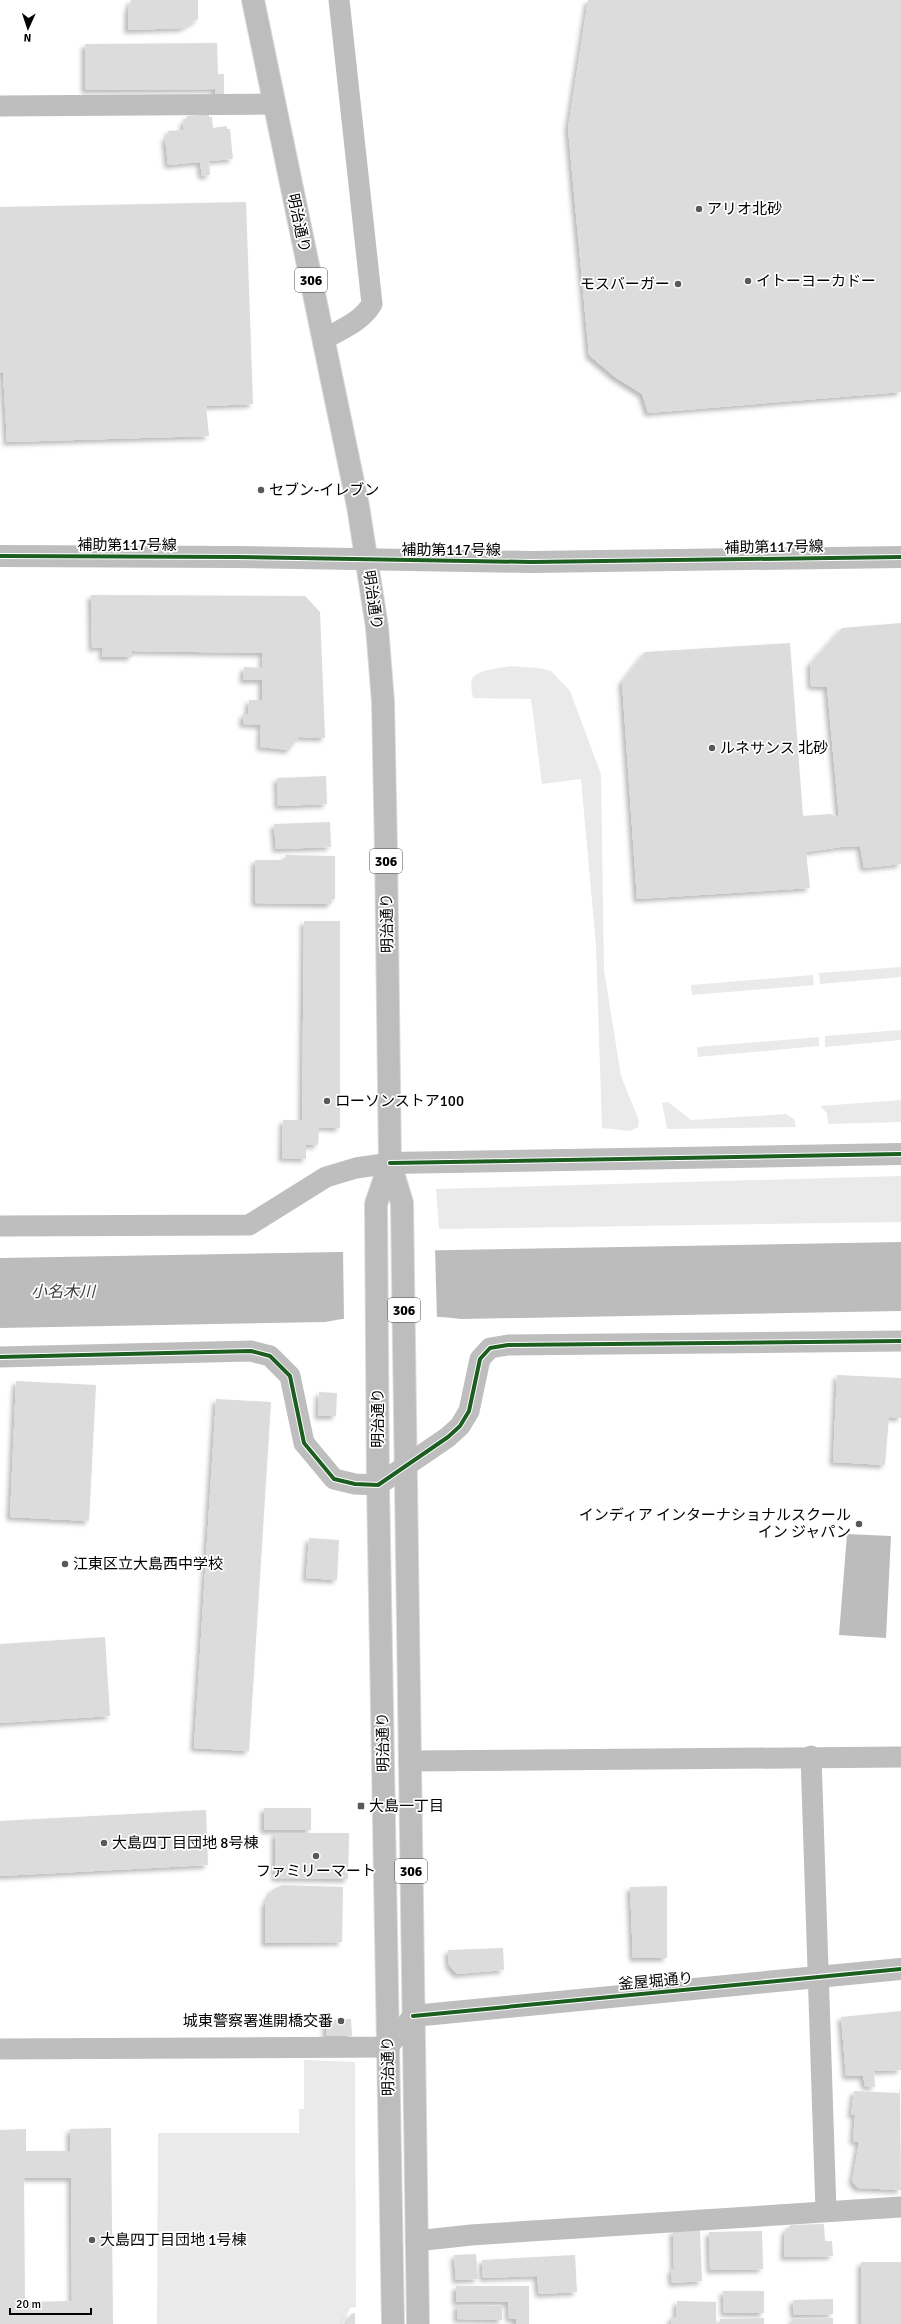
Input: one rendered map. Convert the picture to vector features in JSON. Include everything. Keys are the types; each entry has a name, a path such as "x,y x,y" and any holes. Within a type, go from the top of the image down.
{"main road":[{"name":"明治通り","path":"253,0 324,339 368,561 377,627 383,702 390,1163 402,1203 406,1417 405,1464 412,2016 418,2324"},
{"name":"明治通り","path":"390,1163 376,1204 378,1485 393,2324"}],"street":[{"path":"324,339 357,321 366,314 372,304 338,0"},
{"path":"0,106 274,104"},
{"name":"補助第117号線","path":"0,556 237,557 368,561 626,562 901,557"},
{"path":"0,1226 249,1225 326,1177 356,1168 390,1163 901,1154"},
{"path":"0,1357 251,1351 270,1356 290,1376 304,1443 334,1479 355,1484 378,1485 405,1464 448,1437 460,1426 469,1411 480,1359 490,1348 508,1345 901,1341"},
{"path":"811,1756 826,2211"},
{"path":"409,1761 811,1756 901,1757"},
{"name":"釜屋堀通り","path":"412,2016 901,1969"},
{"path":"0,2049 388,2047 412,2016"},
{"path":"416,2241 471,2235 901,2207"}],"shaded area":[{"path":"510,666 539,668 551,671 570,691 601,774 604,970 621,1076 639,1121 638,1127 630,1131 602,1128 596,945 581,779 542,784 531,699 473,698 471,683 474,676 483,671"},
{"path":"901,967 901,977 820,984 819,973"},
{"path":"813,975 814,985 692,995 691,985"},
{"path":"901,1030 901,1040 825,1047 825,1036"},
{"path":"819,1037 819,1046 698,1057 697,1047"},
{"path":"901,1100 901,1122 828,1124 827,1113 820,1106"},
{"path":"668,1102 691,1120 786,1114 794,1119 796,1127 667,1129 662,1103"},
{"path":"901,1176 901,1222 439,1229 436,1189"},
{"path":"304,2060 355,2062 356,2307 350,2308 342,2324 157,2324 158,2133 299,2133 299,2109 304,2109"}],"water":[{"name":"小名木川","path":"901,1242 901,1311 461,1319 428,1316 375,1316 325,1322 0,1328 0,1258"},
{"path":"847,1534 891,1536 886,1638 839,1635"}],"pier":[{"path":"435,1248 437,1319 344,1320 343,1250"}],"building":[{"path":"131,0 198,0 198,19 183,28 128,30 128,10"},
{"path":"588,0 901,0 901,392 648,413 642,394 615,377 589,355 568,128"},
{"path":"217,43 218,74 224,74 224,95 215,95 215,89 85,90 85,44"},
{"path":"209,114 209,117 212,117 213,128 227,126 227,129 230,129 233,159 209,161 210,175 202,176 200,162 168,165 165,137 169,137 168,131 184,130 183,121 187,121 187,116"},
{"path":"246,202 253,404 206,406 209,436 7,442 3,372 0,373 0,207"},
{"path":"91,595 305,596 320,612 325,738 299,737 289,750 260,747 261,725 243,724 243,714 248,714 249,700 262,700 262,680 243,680 244,667 262,668 263,653 132,651 132,657 102,657 103,647 92,648"},
{"name":"ルネサンス 北砂","path":"901,623 901,864 864,868 860,846 841,847 806,852 810,888 637,899 622,682 645,652 790,643 803,816 830,814 839,817 827,687 811,686 810,664 842,628"},
{"path":"326,776 327,804 278,806 277,778"},
{"path":"330,822 331,847 276,849 274,824"},
{"path":"286,855 335,856 335,899 331,900 331,904 255,903 255,860 286,860"},
{"path":"304,921 340,921 340,1128 319,1127 318,1145 306,1145 306,1159 282,1158 283,1120 302,1120"},
{"path":"837,1375 901,1378 901,1418 889,1417 885,1465 833,1462"},
{"path":"16,1381 96,1385 89,1521 10,1517"},
{"path":"319,1392 337,1393 336,1416 318,1416"},
{"path":"216,1399 271,1402 249,1751 194,1748"},
{"path":"309,1538 339,1540 337,1580 306,1578"},
{"path":"105,1637 110,1716 0,1723 0,1644"},
{"path":"264,1808 311,1808 311,1830 264,1830"},
{"name":"大島四丁目団地 8号棟","path":"206,1810 208,1865 0,1876 0,1821"},
{"path":"275,1833 349,1833 348,1879 275,1878"},
{"path":"282,1885 343,1887 342,1942 265,1943 265,1904 272,1890"},
{"path":"667,1886 667,1958 633,1958 630,1887"},
{"path":"503,1948 504,1970 457,1974 449,1965 448,1950"},
{"path":"901,2011 901,2070 874,2071 875,2087 865,2086 863,2076 846,2076 841,2017"},
{"path":"351,2019 352,2036 326,2036 326,2020"},
{"path":"900,2085 901,2190 858,2188 852,2181 859,2142 853,2141 855,2115 851,2114 854,2091 899,2093"},
{"name":"大島四丁目団地 1号棟","path":"111,2128 113,2324 0,2324 0,2130 26,2129 26,2151 70,2151 70,2129","holes":["24,2178 71,2178 72,2301 25,2302"]},
{"path":"824,2224 825,2241 832,2241 833,2256 784,2257 785,2231 791,2225"},
{"path":"700,2230 702,2281 672,2283 671,2270 674,2269 673,2231"},
{"path":"762,2231 763,2269 710,2270 709,2232"},
{"path":"476,2254 478,2279 456,2280 454,2255"},
{"path":"575,2255 577,2292 539,2294 537,2276 483,2278 482,2260"},
{"path":"861,2262 901,2262 901,2324 861,2324"},
{"path":"456,2286 529,2286 529,2324 516,2324 516,2319 509,2319 508,2302 456,2302"},
{"path":"723,2291 764,2291 764,2313 724,2313"},
{"path":"833,2299 833,2314 794,2315 793,2300"},
{"path":"677,2301 716,2302 716,2324 671,2324 671,2317 676,2317"},
{"path":"457,2305 502,2306 502,2320 457,2319"},
{"path":"355,2313 355,2324 346,2324 351,2314"},
{"path":"764,2318 764,2324 720,2324 720,2319"},
{"path":"833,2318 833,2324 792,2324 792,2319"}],"cycle path":[{"path":"0,556 237,557 532,562 901,557"},
{"path":"390,1163 901,1154"},
{"path":"0,1357 251,1351 270,1356 290,1376 304,1443 334,1479 355,1484 378,1485 448,1437 460,1426 469,1411 480,1359 490,1348 508,1345 901,1341"},
{"path":"413,2016 901,1969"}],"place":[{"name":"アリオ北砂","path":"699,209"},
{"name":"イトーヨーカドー","path":"748,281"},
{"name":"モスバーガー","path":"678,284"},
{"name":"セブン-イレブン","path":"261,490"},
{"name":"ルネサンス 北砂","path":"712,748"},
{"name":"ローソンストア100","path":"327,1101"},
{"name":"インディア インターナショナルスクール イン ジャパン","path":"859,1524"},
{"name":"江東区立大島西中学校","path":"65,1564"},
{"name":"大島一丁目","path":"361,1806"},
{"name":"大島四丁目団地 8号棟","path":"104,1843"},
{"name":"ファミリーマート","path":"316,1856"},
{"name":"城東警察署進開橋交番","path":"341,2021"},
{"name":"大島四丁目団地 1号棟","path":"92,2240"}]}
